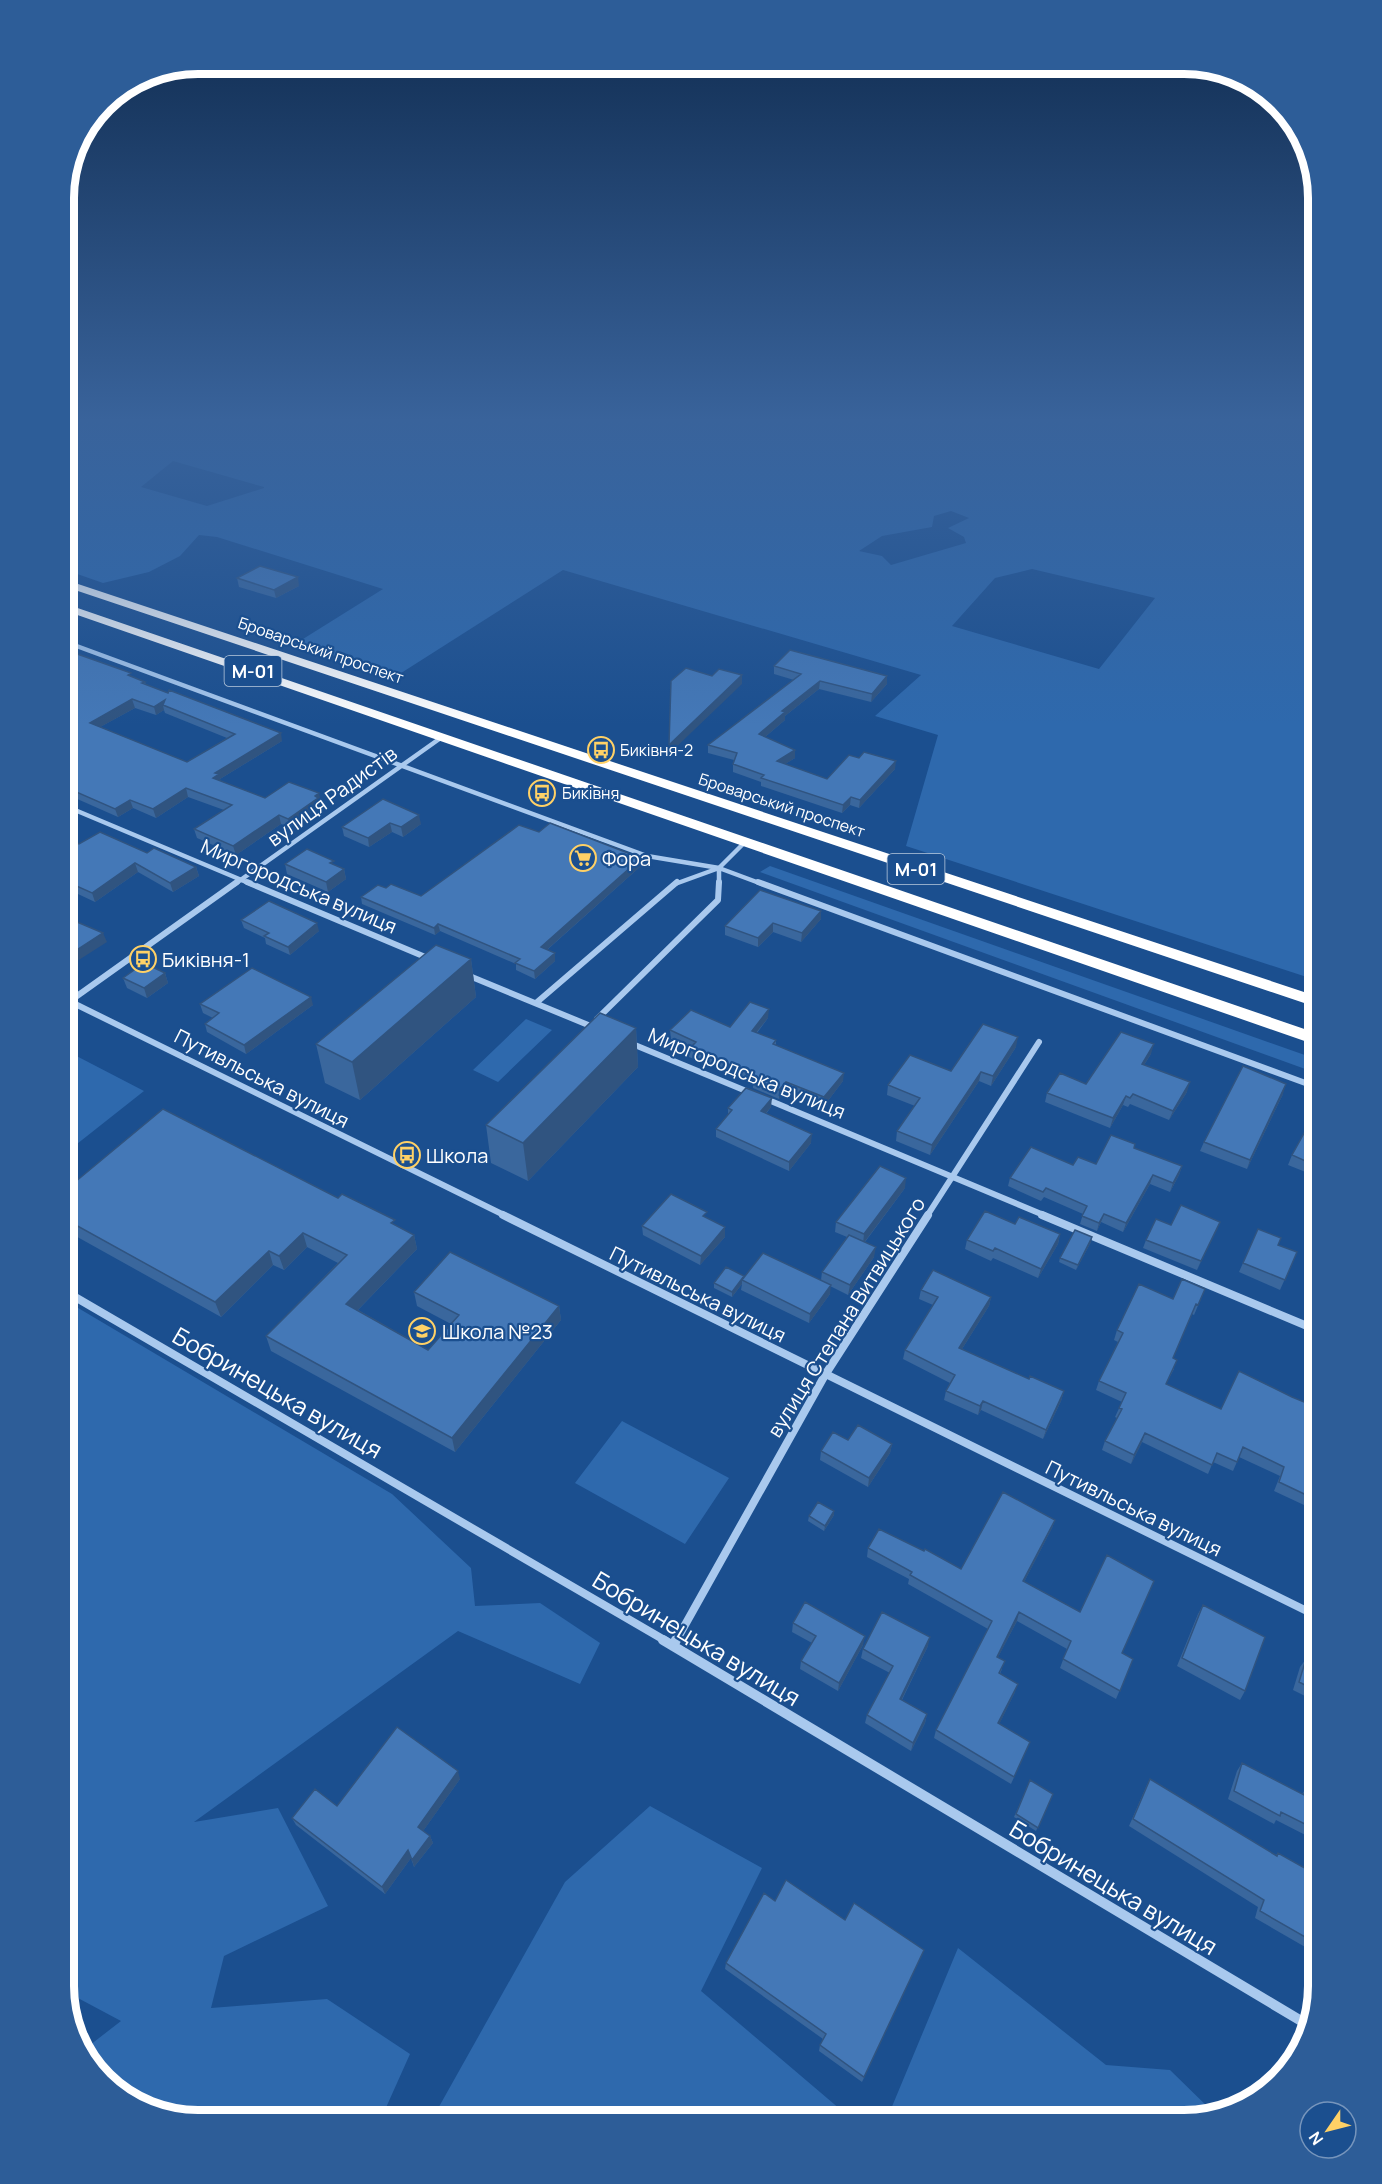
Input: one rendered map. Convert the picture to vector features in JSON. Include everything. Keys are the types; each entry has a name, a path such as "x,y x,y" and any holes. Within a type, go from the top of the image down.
{"highway":[{"name":"Броварський проспект","path":"74,586 1308,1000"},
{"name":"М-01","path":"74,610 1308,1036"}],"street":[{"path":"74,645 647,856 719,868 1308,1084"},
{"name":"вулиця Радистів","path":"74,994 241,880 443,736"},
{"name":"Миргородська вулиця","path":"74,810 440,963"},
{"path":"536,1003 677,882 719,868 746,841"},
{"path":"591,1026 718,900 719,868"},
{"path":"462,972 602,1031"},
{"name":"Путивльська вулиця","path":"74,1002 1308,1612"},
{"name":"Миргородська вулиця","path":"623,1040 1308,1326"},
{"name":"вулиця Степана Витвицького","path":"673,1646 825,1375 1039,1042"},
{"name":"Бобринецька вулиця","path":"74,1296 673,1646 1303,2022"}],"shaded area":[{"path":"74,521 933,521 932,527 882,536 859,551 882,556 891,565 966,543 964,537 948,528 963,521 1308,521 1308,977 906,846 938,735 875,716 921,675 563,570 398,675 295,644 383,589 217,537 199,535 180,556 149,572 103,583 74,573","holes":["1032,569 1155,598 1099,669 952,626 995,578"]},
{"path":"770,866 1308,1056 1308,1070 760,872"},
{"path":"526,1019 552,1030 498,1082 473,1070"},
{"path":"74,1055 144,1091 74,1146"},
{"path":"74,1306 392,1494 471,1568 475,1606 540,1603 600,1643 580,1684 458,1631 194,1822 278,1808 328,1906 224,1956 211,2008 327,1999 410,2054 385,2110 189,2110 157,2104 128,2090 116,2080 94,2056 88,2046 121,2021 74,1995"},
{"path":"622,1421 729,1478 685,1544 575,1483"},
{"path":"650,1806 762,1868 701,1991 841,2110 437,2110 565,1882"},
{"path":"958,1948 1106,2065 1170,2070 1208,2108 1185,2110 891,2110"}],"building":[{"path":"260,566 298,577 274,590 237,578"},
{"path":"790,650 887,676 872,694 820,681 782,711 785,712 759,734 795,750 777,761 827,779 849,755 859,758 864,752 896,761 860,800 851,797 843,805 761,778 764,775 733,764 737,753 708,745 801,674 774,666"},
{"path":"74,653 131,673 128,675 145,682 142,683 168,693 169,690 281,733 215,773 219,774 213,778 265,798 289,782 319,793 315,796 318,798 288,819 279,815 233,846 194,829 232,805 186,788 153,809 130,800 115,809 74,791","holes":["132,699 154,707 165,700 163,705 235,734 187,762 90,723"]},
{"path":"686,668 712,676 719,669 742,675 669,745 671,681"},
{"path":"383,799 419,815 401,827 390,823 368,838 342,827"},
{"path":"550,823 641,858 541,947 555,953 534,971 515,963 520,959 438,924 434,928 361,897 378,885 386,888 391,884 421,896 519,825 539,832"},
{"path":"100,832 147,853 154,848 196,867 170,883 135,863 92,893 74,885 74,842 79,844"},
{"path":"307,849 334,861 330,863 344,869 326,882 285,864"},
{"path":"760,890 821,911 802,933 773,923 758,938 725,926"},
{"path":"269,901 317,923 288,947 264,936 269,933 241,920"},
{"path":"74,921 103,933 74,952"},
{"path":"436,945 471,959 352,1062 316,1044"},
{"path":"144,963 165,973 144,988 123,978"},
{"path":"252,968 311,997 244,1045 205,1024 219,1013 200,1004"},
{"path":"750,1002 769,1009 752,1031 776,1040 773,1044 844,1073 824,1097 786,1082 779,1090 753,1079 756,1076 689,1049 696,1042 670,1030 691,1010 730,1027"},
{"path":"600,1013 636,1028 523,1143 486,1125"},
{"path":"983,1024 1018,1037 993,1076 981,1072 932,1145 897,1131 920,1098 888,1085 910,1055 951,1071"},
{"path":"1121,1032 1154,1044 1142,1064 1190,1082 1173,1111 1133,1094 1130,1098 1126,1096 1113,1118 1047,1093 1060,1073 1086,1084"},
{"path":"1243,1066 1286,1084 1250,1160 1204,1142"},
{"path":"746,1088 772,1098 761,1111 812,1134 789,1162 716,1129 732,1110 728,1108"},
{"path":"163,1109 338,1198 342,1194 395,1220 391,1223 414,1235 346,1304 428,1350 459,1315 414,1292 450,1252 559,1306 452,1438 266,1336 347,1255 303,1233 279,1256 269,1251 215,1302 74,1224 74,1183"},
{"path":"1307,1128 1308,1128 1308,1162 1292,1155"},
{"path":"1111,1135 1135,1144 1134,1148 1182,1166 1173,1183 1153,1175 1126,1223 1104,1214 1099,1223 1082,1216 1087,1206 1046,1188 1043,1192 1010,1178 1031,1147 1073,1165 1078,1157 1096,1164"},
{"path":"880,1166 906,1178 864,1234 836,1222"},
{"path":"671,1194 707,1212 703,1216 725,1227 701,1256 642,1226"},
{"path":"1181,1205 1220,1222 1201,1261 1146,1240 1156,1219 1171,1225"},
{"path":"985,1211 1015,1224 1019,1217 1060,1234 1041,1269 995,1248 993,1251 967,1240"},
{"path":"1258,1229 1281,1238 1278,1245 1297,1252 1285,1280 1243,1263"},
{"path":"1075,1230 1092,1237 1078,1265 1060,1258"},
{"path":"849,1235 876,1247 850,1285 822,1272"},
{"path":"763,1253 831,1285 810,1314 742,1280"},
{"path":"726,1267 744,1276 732,1292 714,1283"},
{"path":"933,1270 991,1297 959,1348 1029,1379 1030,1376 1064,1391 1046,1430 983,1401 980,1406 946,1391 955,1375 905,1350 938,1297 921,1290"},
{"path":"1182,1279 1205,1289 1198,1305 1196,1304 1173,1358 1177,1360 1166,1384 1221,1409 1239,1371 1308,1404 1308,1496 1279,1482 1284,1467 1243,1447 1237,1462 1217,1453 1212,1465 1145,1433 1134,1455 1105,1441 1122,1409 1119,1408 1126,1393 1099,1381 1123,1333 1117,1330 1139,1284 1173,1299"},
{"path":"858,1425 892,1444 869,1478 821,1451 833,1432 848,1440"},
{"path":"1003,1492 1055,1520 1023,1581 1080,1612 1107,1555 1154,1581 1122,1653 1133,1659 1120,1691 1063,1659 1071,1641 1019,1612 997,1657 1005,1661 999,1673 1018,1684 998,1723 1030,1742 1014,1777 936,1730 992,1621 910,1575 912,1572 868,1548 879,1529 924,1551 925,1549 961,1569"},
{"path":"818,1502 834,1511 825,1526 809,1516"},
{"path":"805,1602 865,1636 839,1683 801,1661 816,1636 793,1623"},
{"path":"1203,1605 1265,1637 1245,1691 1182,1658"},
{"path":"882,1612 930,1637 900,1699 927,1714 913,1743 867,1715 893,1666 863,1649"},
{"path":"1306,1659 1308,1660 1308,1686 1299,1682"},
{"path":"397,1727 458,1771 418,1827 430,1836 412,1860 408,1850 382,1887 292,1818 315,1789 337,1806"},
{"path":"1242,1763 1304,1795 1305,1790 1308,1792 1308,1826 1281,1812 1280,1816 1234,1791"},
{"path":"1150,1779 1277,1856 1278,1853 1308,1870 1308,1939 1260,1911 1264,1900 1133,1819"},
{"path":"1030,1780 1053,1794 1038,1828 1016,1814"},
{"path":"786,1880 845,1920 854,1903 924,1950 864,2077 820,2045 826,2034 726,1963 764,1893 775,1901"}],"place":[{"name":"Бикiвня-2","path":"601,750"},
{"name":"Бикiвня","path":"542,793"},
{"name":"Фора","path":"583,858"},
{"name":"Бикiвня-1","path":"143,959"},
{"name":"Школа","path":"407,1155"},
{"name":"Школа №23","path":"422,1331"}]}
